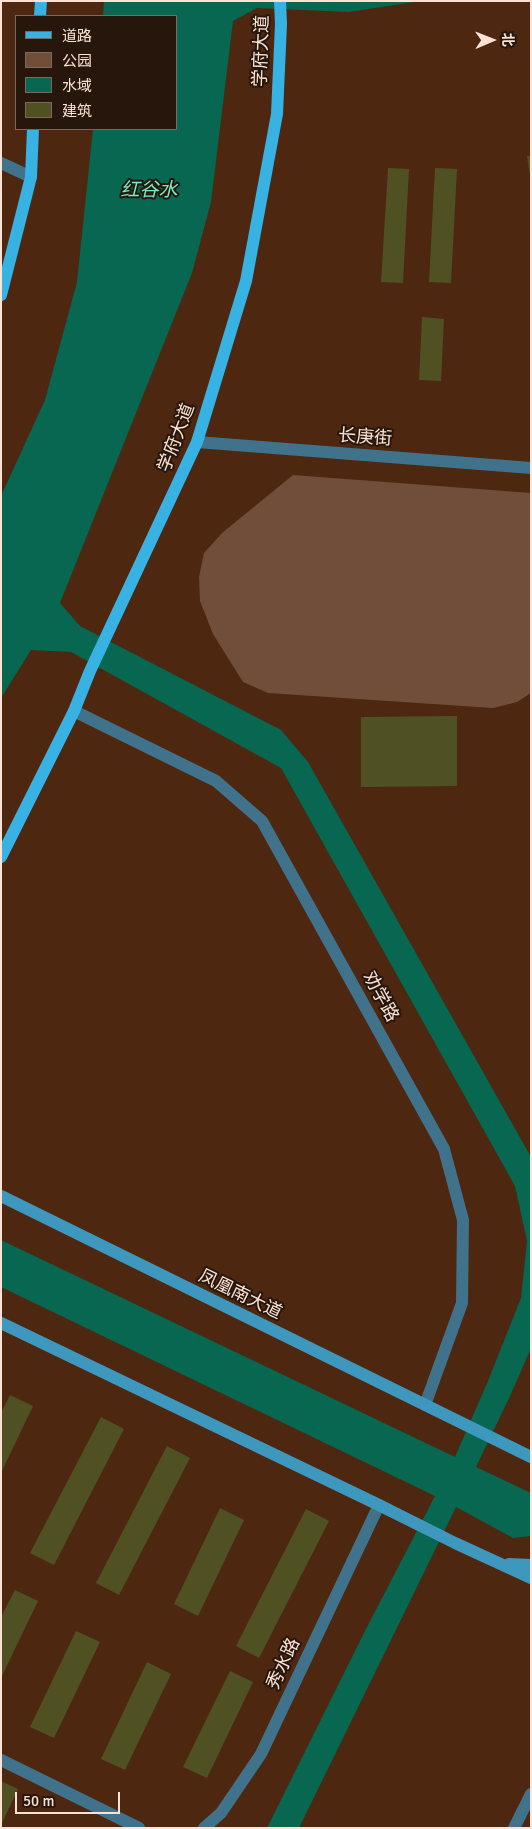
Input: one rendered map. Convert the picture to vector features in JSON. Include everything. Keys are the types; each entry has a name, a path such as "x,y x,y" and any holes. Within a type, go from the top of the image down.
{"main road":[{"path":"40,15 41,1"},
{"name":"学府大道","path":"1,856 74,711 90,671 198,442 246,281 277,114 281,24 280,1"},
{"path":"1,295 31,177 34,130"},
{"name":"凤凰南大道","path":"1,1196 531,1457"},
{"path":"1,1323 531,1578"},
{"path":"502,1564 531,1566"}],"street":[{"path":"1,163 31,177"},
{"name":"长庚街","path":"198,442 531,468"},
{"name":"劝学路","path":"74,711 216,781 262,821 444,1149 463,1220 462,1303 425,1405"},
{"name":"秀水路","path":"204,1828 221,1814 261,1754 379,1505"},
{"path":"1,1760 139,1828"},
{"path":"514,1828 531,1794"}],"green space":[{"path":"293,475 531,493 531,693 517,702 493,708 268,693 243,682 213,634 200,601 199,577 204,553 222,533"}],"water":[{"name":"红谷水","path":"104,1 420,1 349,12 257,8 233,21 211,202 192,273 60,603 80,626 281,730 308,762 531,1157 531,1348 476,1467 531,1493 531,1536 513,1538 456,1507 299,1828 267,1828 366,1629 435,1496 1,1287 1,1240 455,1457 521,1298 527,1241 515,1186 281,768 71,652 31,650 1,698 1,496 45,400 77,282 93,130 178,130 178,15 103,15"}],"building":[{"path":"527,156 531,156 531,176 530,176"},
{"path":"388,168 409,169 403,283 381,282"},
{"path":"435,168 457,169 451,283 429,282"},
{"path":"422,317 444,319 441,381 419,380"},
{"path":"457,716 457,786 361,787 361,717"},
{"path":"10,1395 33,1406 1,1473 1,1413"},
{"path":"101,1417 124,1429 54,1565 30,1553"},
{"path":"167,1446 190,1458 119,1595 96,1583"},
{"path":"220,1508 244,1520 198,1616 174,1604"},
{"path":"306,1509 329,1521 259,1658 236,1646"},
{"path":"15,1590 38,1601 1,1678 1,1617"},
{"path":"76,1631 100,1642 54,1738 30,1727"},
{"path":"147,1662 171,1674 125,1770 101,1759"},
{"path":"230,1671 253,1682 207,1778 183,1767"},
{"path":"1,1781 18,1789 1,1825"}]}
